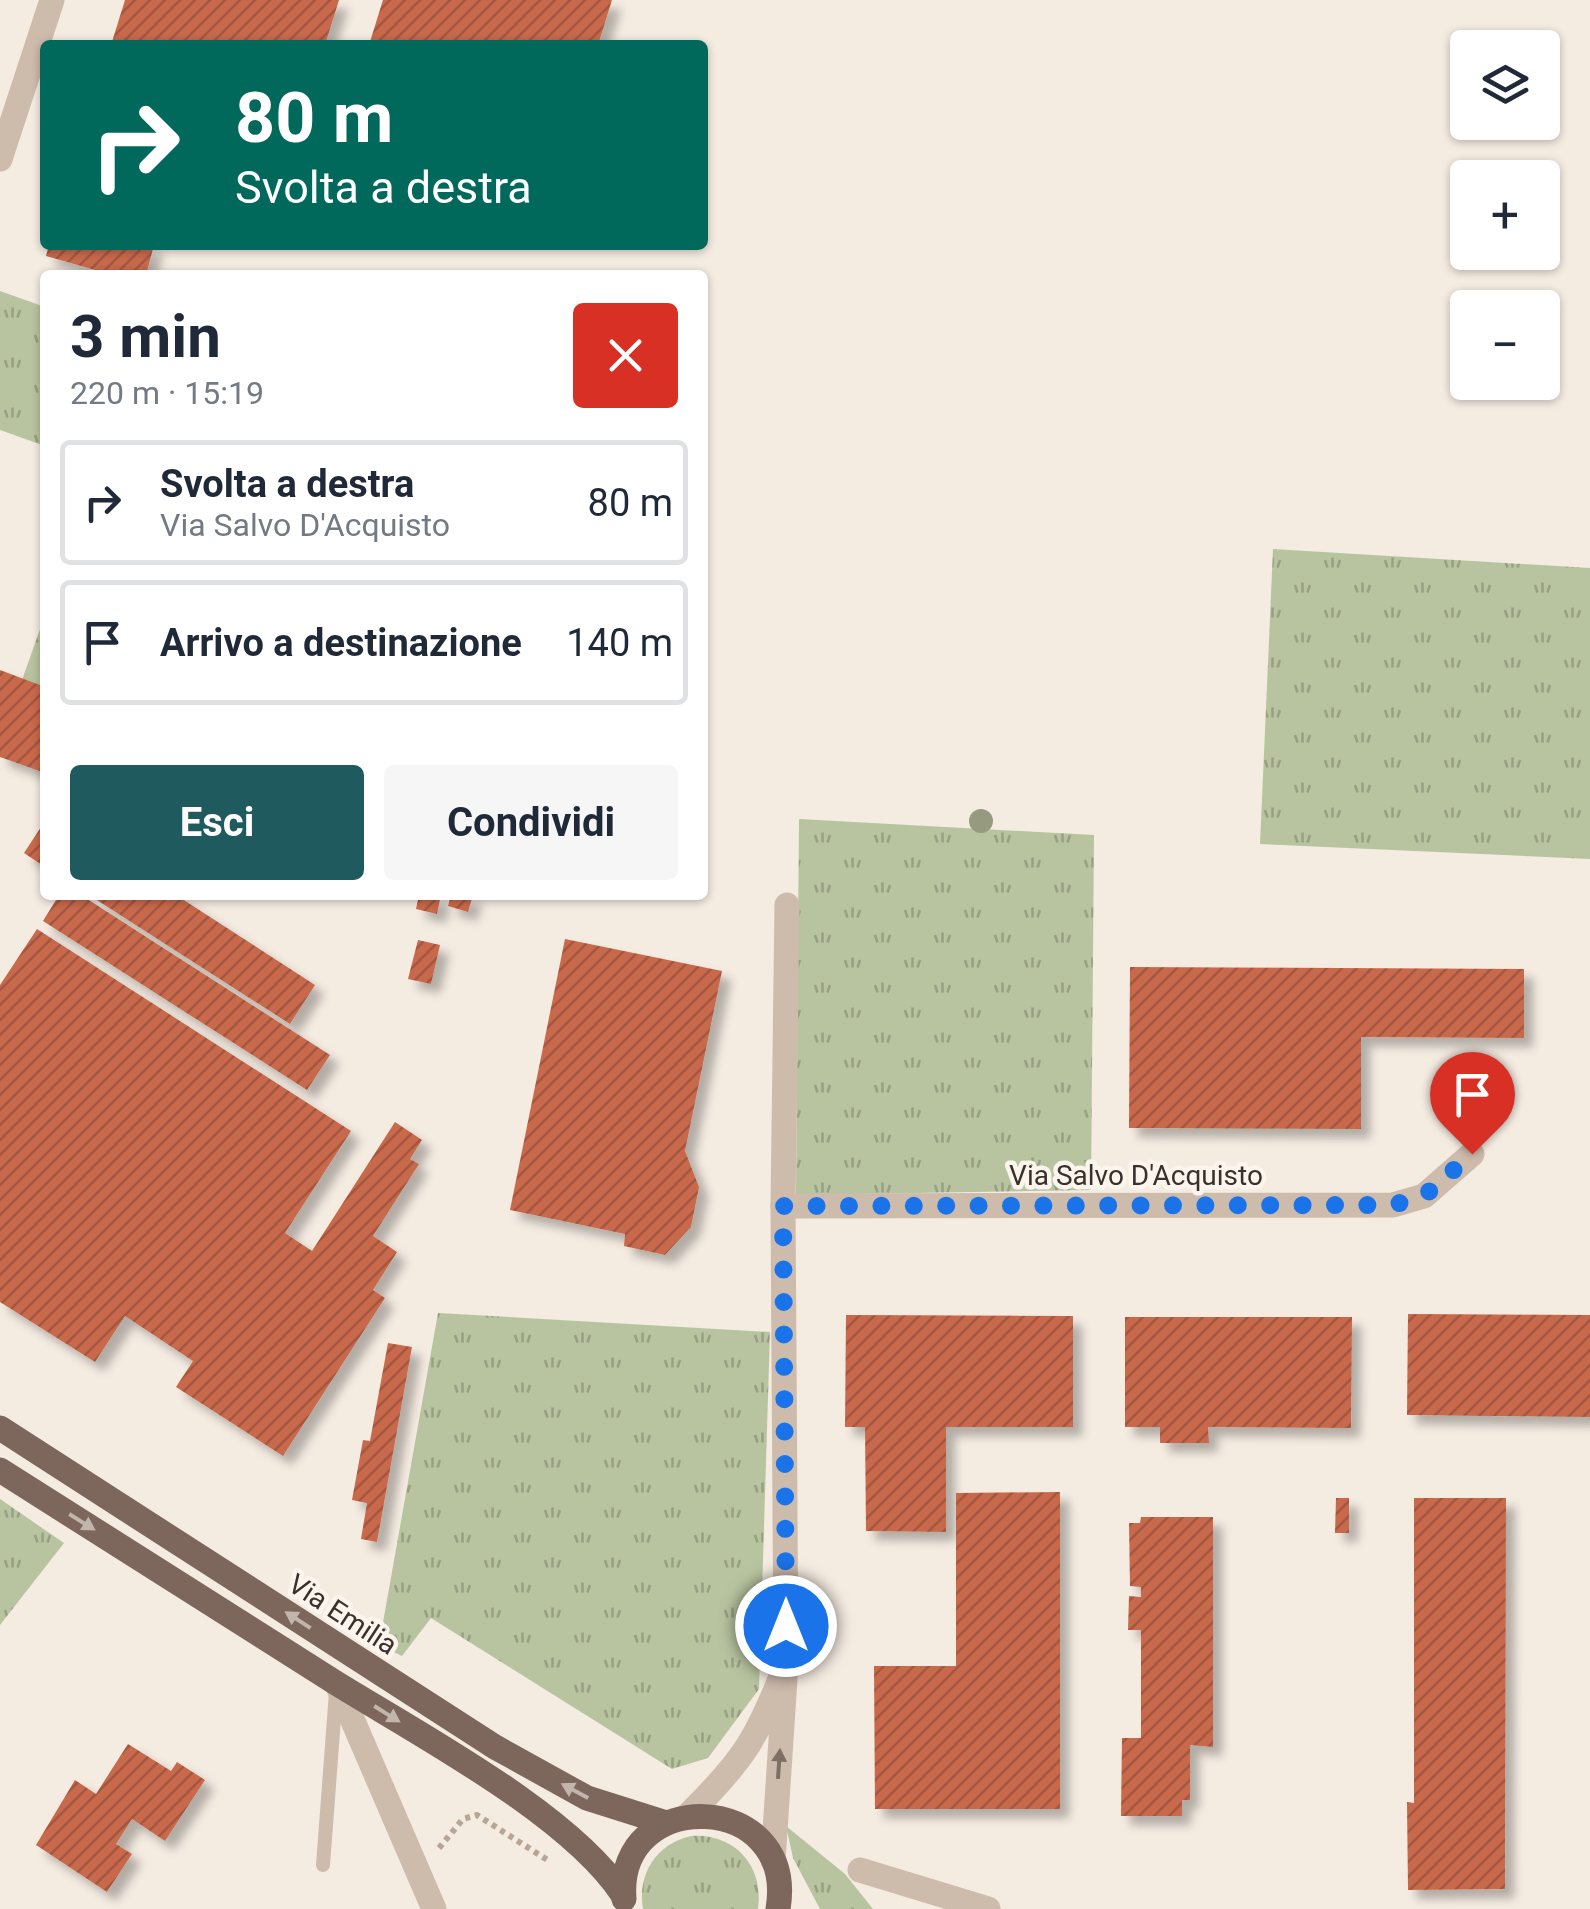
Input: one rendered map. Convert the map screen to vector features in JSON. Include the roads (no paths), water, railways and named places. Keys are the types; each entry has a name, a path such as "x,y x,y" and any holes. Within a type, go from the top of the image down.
{"main road":[{"name":"Via Emilia","path":"0,1428 495,1747 587,1798 676,1820 708,1815 738,1824 754,1835 802,1909"},
{"path":"0,1470 557,1827 604,1866 624,1902"},
{"path":"624,1902 626,1870 636,1849 676,1820"},
{"path":"776,1870 778,1909"}],"street":[{"path":"0,159 52,0"},
{"path":"776,1870 786,1664 783,1206 787,905"},
{"name":"Via Salvo D'Acquisto","path":"783,1206 1393,1205 1424,1196 1472,1154"},
{"path":"676,1820 730,1773 758,1735 786,1664"},
{"path":"337,1684 434,1909"},
{"path":"860,1870 988,1909"}],"lane":[{"path":"322,1865 337,1684"}]}
